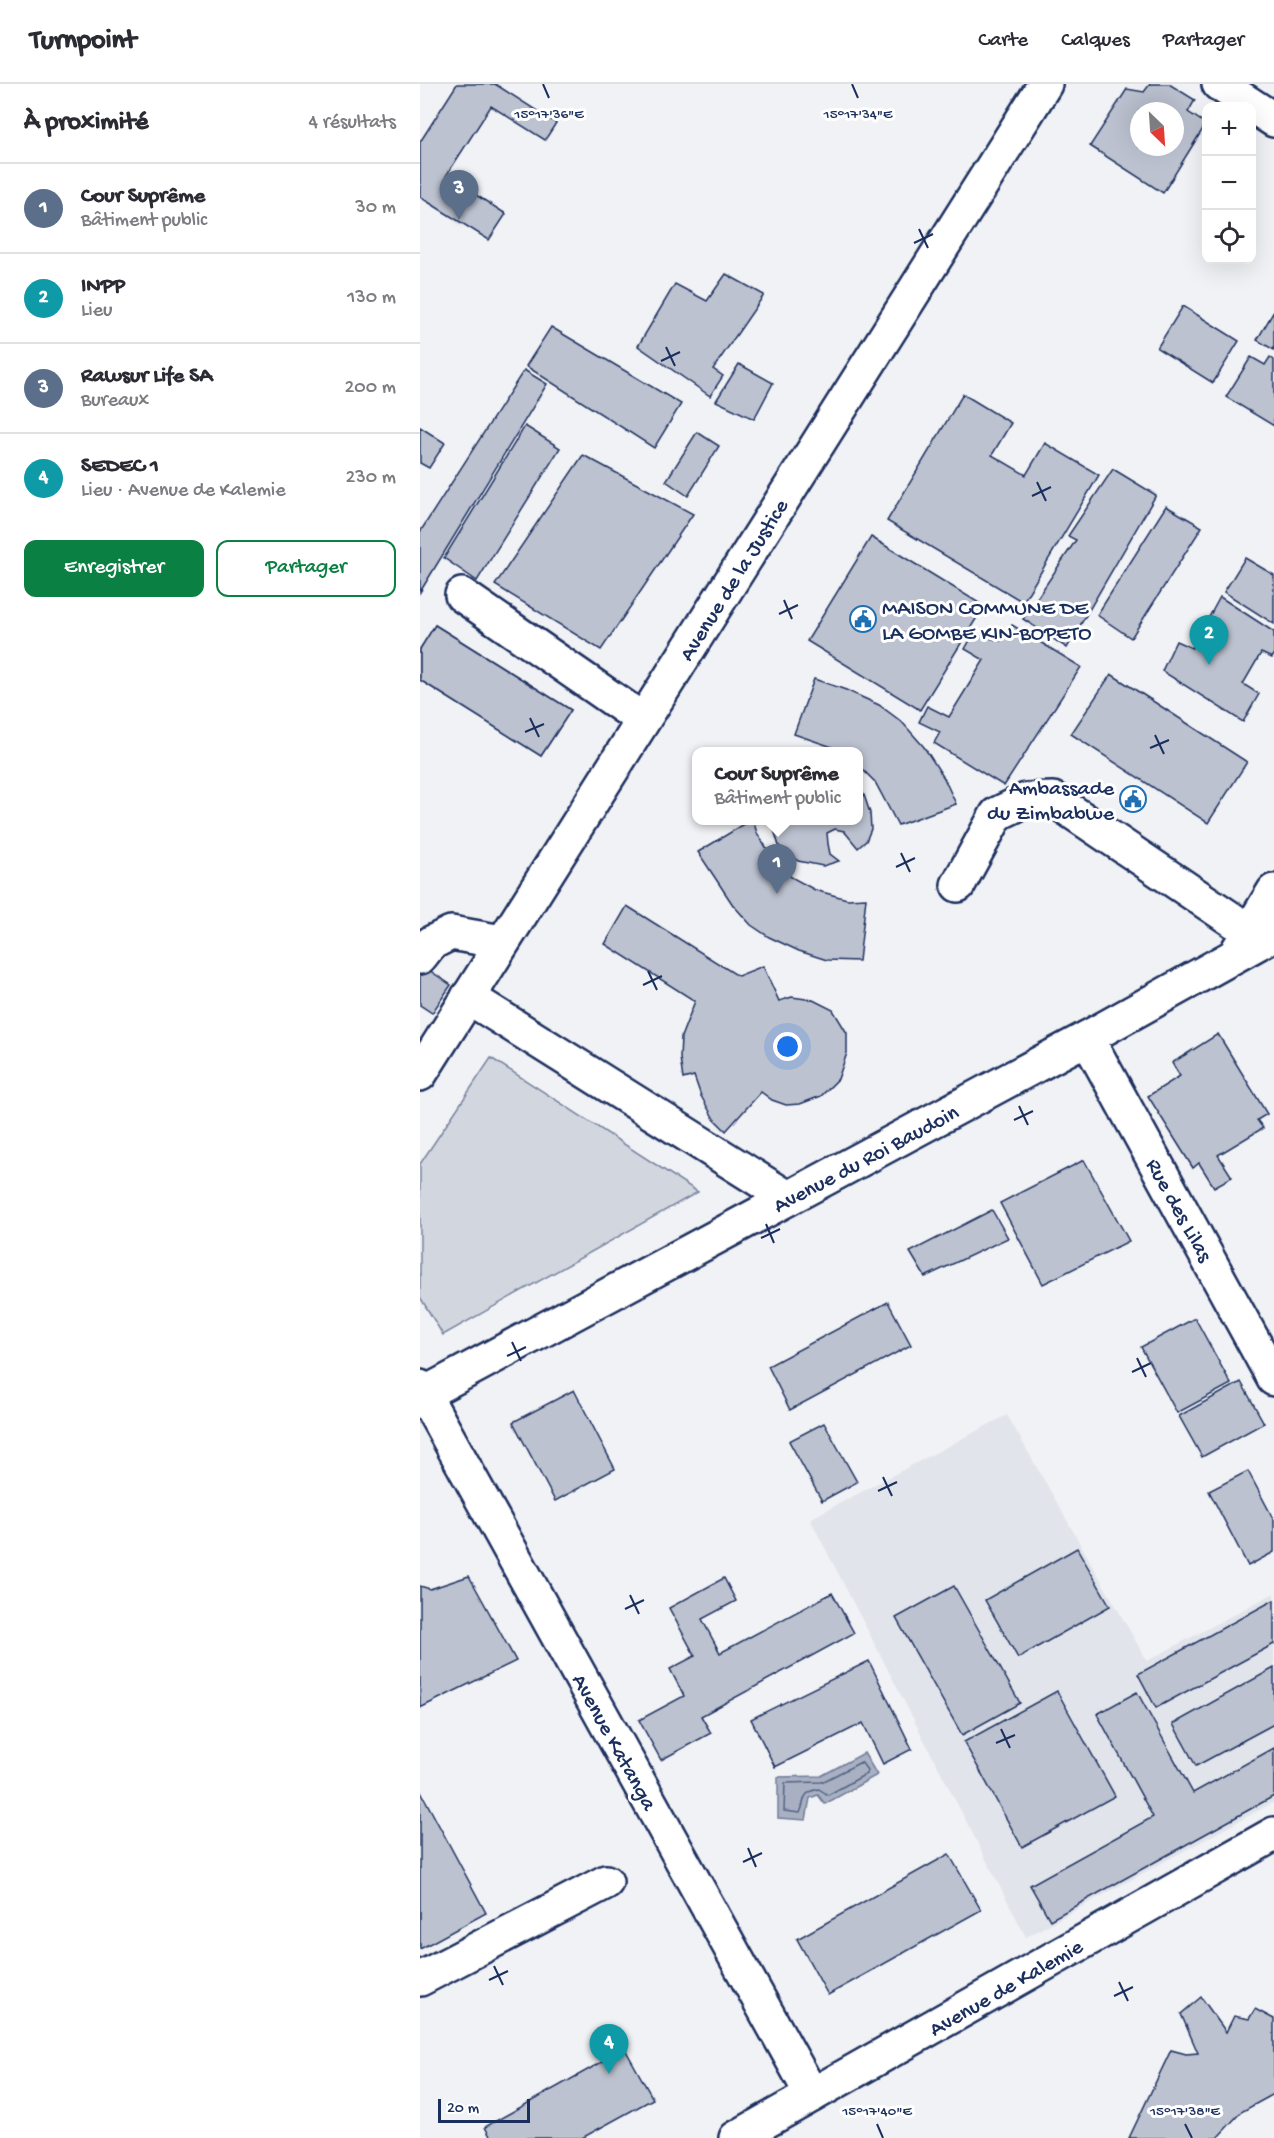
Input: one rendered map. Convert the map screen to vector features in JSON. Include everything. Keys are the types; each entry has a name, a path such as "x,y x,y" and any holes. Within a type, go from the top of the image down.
{"street":[{"name":"Avenue de la Justice","path":"422,1062 468,997 1045,84"},
{"path":"1219,84 1274,120"},
{"path":"462,595 643,720"},
{"path":"958,885 997,814 1026,800 1053,799 1253,940 1274,891"},
{"path":"420,957 430,943 451,933 502,942"},
{"name":"Avenue du Roi Baudoin","path":"421,1393 1088,1038 1253,940"},
{"path":"468,997 788,1198"},
{"name":"Rue des Lilas","path":"1088,1038 1274,1379"},
{"name":"Avenue Katanga","path":"421,1393 813,2095"},
{"name":"Avenue de Kalemie","path":"736,2138 1274,1834"},
{"path":"420,1979 606,1882"}],"shaded area":[{"path":"491,1058 698,1192 443,1335 420,1297 420,1164"},
{"path":"1007,1415 1147,1661 1274,1593 1274,1802 1026,1937 810,1519"}],"water":[{"path":"864,1753 877,1775 825,1804 818,1795 810,1798 806,1820 778,1818 778,1777 821,1776"}],"building":[{"path":"457,84 495,84 556,123 545,140 491,106 446,176 506,214 489,240 420,197 420,142"},
{"path":"1150,84 1169,84 1195,100 1188,112 1202,121 1202,130 1163,193 1090,146 1127,89 1144,92"},
{"path":"726,274 764,295 713,369 723,376 710,396 638,346 675,284 707,301"},
{"path":"1183,306 1239,341 1213,383 1157,348"},
{"path":"1274,311 1274,350 1257,340"},
{"path":"551,327 681,404 654,448 526,366"},
{"path":"1251,357 1265,365 1270,357 1274,360 1274,426 1226,397"},
{"path":"739,364 773,383 754,419 716,401"},
{"path":"524,370 547,384 420,592 420,532"},
{"path":"963,394 1011,423 992,455 1026,475 1045,443 1099,475 1023,602 887,521"},
{"path":"525,426 560,448 477,581 444,558"},
{"path":"420,427 445,443 429,468 420,463"},
{"path":"697,432 719,446 688,496 666,481"},
{"path":"583,455 693,514 601,650 495,585"},
{"path":"1113,469 1156,495 1067,648 1023,619 1076,540 1068,536"},
{"path":"1166,506 1202,527 1131,638 1097,615"},
{"path":"871,537 984,606 920,710 807,641"},
{"path":"1245,558 1274,575 1274,624 1224,592"},
{"path":"1220,597 1274,632 1274,655 1272,658 1261,653 1243,684 1259,694 1243,722 1162,671 1176,641 1192,648"},
{"path":"435,625 571,710 541,756 420,680 420,649"},
{"path":"435,625 571,710 541,756 420,680 420,649"},
{"path":"1012,625 1081,667 1004,786 934,743 940,732 919,722 927,706 949,717 984,660 965,649 974,633 1000,641"},
{"path":"1111,674 1247,762 1208,823 1071,734"},
{"path":"814,679 846,690 879,705 902,722 924,747 944,778 956,804 898,825 875,782 863,770 863,747 832,747 794,734"},
{"path":"863,794 864,795 870,813 871,829 866,841 858,848 844,831 835,829 827,833 830,854 839,861 823,866 798,861 779,846 773,825 863,825"},
{"path":"743,825 755,825 771,855 791,877 815,890 847,899 866,898 859,961 827,960 799,951 769,937 751,925 733,905 698,852"},
{"path":"627,906 738,976 763,966 779,1001 792,997 813,1000 833,1010 847,1033 847,1053 838,1079 821,1096 800,1104 786,1105 772,1100 761,1092 726,1131 714,1119 701,1096 694,1076 683,1079 680,1058 681,1037 695,1001 605,944"},
{"path":"420,964 451,985 432,1013 420,1005"},
{"path":"1218,1034 1267,1114 1257,1120 1263,1128 1218,1155 1232,1177 1214,1187 1199,1163 1193,1168 1148,1096 1180,1076 1172,1063"},
{"path":"1084,1160 1129,1241 1043,1284 1000,1203"},
{"path":"992,1210 1008,1238 925,1277 910,1252"},
{"path":"888,1302 911,1345 790,1410 768,1366"},
{"path":"1195,1318 1231,1384 1177,1413 1141,1347"},
{"path":"1241,1382 1264,1423 1202,1457 1179,1416"},
{"path":"574,1390 615,1469 555,1501 513,1422"},
{"path":"824,1423 857,1482 822,1501 789,1441"},
{"path":"1248,1471 1274,1520 1274,1552 1248,1566 1209,1491"},
{"path":"1077,1548 1110,1606 1018,1658 985,1600"},
{"path":"469,1576 516,1661 420,1708 420,1586 430,1589"},
{"path":"724,1578 736,1601 702,1619 720,1653 832,1593 854,1633 701,1716 711,1733 661,1760 639,1720 684,1696 670,1669 695,1656 669,1608"},
{"path":"954,1586 1020,1703 962,1735 896,1618"},
{"path":"1274,1600 1274,1644 1156,1708 1138,1674"},
{"path":"869,1661 912,1749 883,1764 863,1723 775,1767 751,1719"},
{"path":"1274,1668 1274,1724 1196,1766 1173,1724"},
{"path":"1057,1691 1115,1796 1022,1847 964,1742"},
{"path":"1137,1692 1193,1793 1274,1748 1274,1796 1050,1920 1030,1885 1153,1817 1097,1714"},
{"path":"420,1793 486,1913 420,1949"},
{"path":"949,1854 981,1910 828,1995 797,1939"},
{"path":"1201,1997 1226,2032 1234,2016 1249,2019 1255,2009 1274,2019 1274,2094 1241,2112 1217,2138 1129,2138 1171,2050 1186,2054 1198,2053 1181,2014"},
{"path":"625,2049 653,2099 582,2138 491,2138 485,2127"}],"place":[{"name":"Rawsur Life SA","path":"459,220"},
{"name":"MAISON COMMUNE DE LA GOMBE KIN-BOPETO","path":"863,619"},
{"name":"INPP","path":"1209,665"},
{"name":"Ambassade du Zimbabwe","path":"1133,799"},
{"name":"Cour Suprême","path":"777,894"},
{"name":"SEDEC 1","path":"609,2074"}]}
